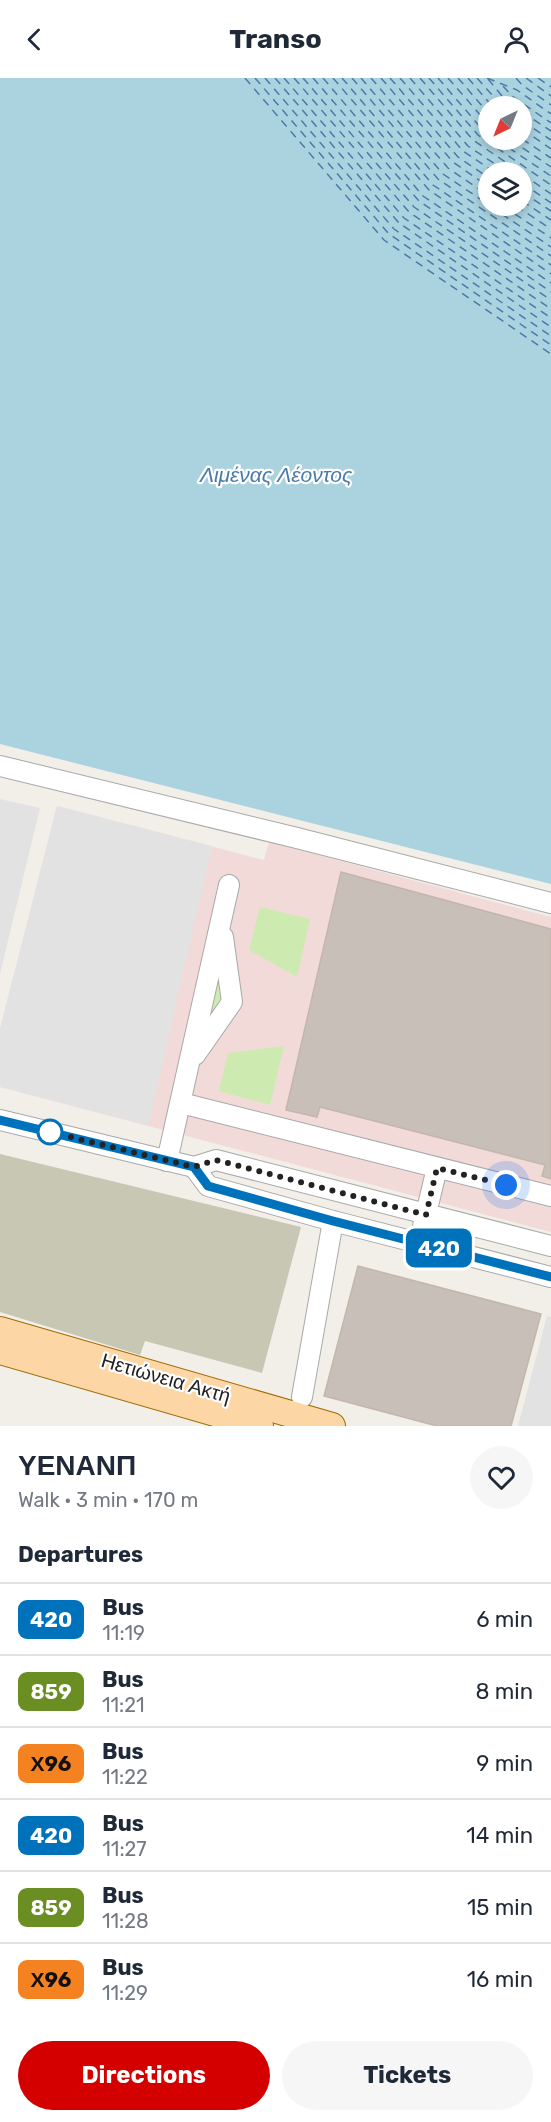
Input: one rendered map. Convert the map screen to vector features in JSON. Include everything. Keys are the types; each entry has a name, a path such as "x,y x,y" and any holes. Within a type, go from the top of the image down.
{"main road":[{"name":"Ηετιώνεια Ακτή","path":"0,1330 332,1426"},
{"name":"Ηετιώνεια Ακτή","path":"0,1351 260,1426"}],"street":[{"path":"0,766 551,903"},
{"path":"168,1161 229,885"},
{"path":"190,1062 232,1002 221,923"},
{"path":"181,1103 551,1196"},
{"path":"0,1119 194,1167 216,1160 551,1246"},
{"path":"194,1167 208,1186 551,1277"},
{"path":"419,1243 437,1168"},
{"path":"302,1397 333,1221"}],"shaded area":[{"path":"0,799 40,808 0,974"},
{"path":"57,806 264,860 269,842 551,917 551,1232 0,1087 0,1029"},
{"path":"57,806 212,846 148,1125 0,1087 0,1029"},
{"path":"0,1154 301,1227 262,1373 145,1341 140,1355 0,1312"},
{"path":"547,1316 551,1317 551,1426 518,1426"}],"green space":[{"path":"260,907 310,919 297,977 249,950"},
{"path":"221,951 225,999 203,1037"},
{"path":"284,1046 270,1105 219,1091 228,1053"}],"water":[{"name":"Λιμένας Λέοντος","path":"0,78 551,78 551,884 0,744"}],"building":[{"path":"341,872 551,929 551,1179 542,1176 545,1165 320,1107 317,1117 286,1110"},
{"path":"358,1266 541,1314 511,1426 437,1426 324,1396"}],"ferry route":[{"path":"245,78 384,240 551,354"},
{"path":"255,78 389,234 551,345"},
{"path":"265,78 394,229 551,336"},
{"path":"275,78 399,223 551,327"},
{"path":"284,78 404,218 551,318"},
{"path":"294,78 409,212 551,309"},
{"path":"303,78 414,207 551,300"},
{"path":"313,78 419,201 551,292"},
{"path":"323,78 423,196 551,283"},
{"path":"333,78 429,190 551,274"},
{"path":"342,78 433,185 551,265"},
{"path":"352,78 438,179 551,256"},
{"path":"361,78 443,174 478,198"},
{"path":"371,78 448,168 478,188"},
{"path":"381,78 453,162 478,179"},
{"path":"390,78 458,157 478,171"},
{"path":"400,78 463,151 479,162"},
{"path":"410,78 468,146 492,162"},
{"path":"420,78 473,140 505,162"},
{"path":"429,78 478,135 551,185"},
{"path":"438,78 478,124"},
{"path":"448,78 478,112"},
{"path":"458,78 478,101"},
{"path":"468,78 483,96"},
{"path":"477,78 493,96"},
{"path":"487,78 517,90 551,114"},
{"path":"516,78 522,85 551,105"},
{"path":"526,78 551,96"},
{"path":"538,78 551,87"},
{"path":"488,79 502,96"},
{"path":"503,86 512,96 551,123"},
{"path":"532,119 551,131"},
{"path":"532,128 551,140"},
{"path":"532,136 551,149"},
{"path":"532,146 551,158"},
{"path":"512,150 551,176"},
{"path":"526,150 551,167"},
{"path":"532,181 551,194"},
{"path":"532,190 551,203"},
{"path":"532,199 551,211"},
{"path":"532,208 551,220"},
{"path":"505,216 551,247"},
{"path":"518,216 551,238"},
{"path":"531,216 551,229"}],"bus line":[{"name":"420","path":"0,1120 194,1167 208,1186 551,1277"}],"route":[{"path":"50,1132 194,1167 216,1160 426,1215 437,1168 506,1185"}]}
